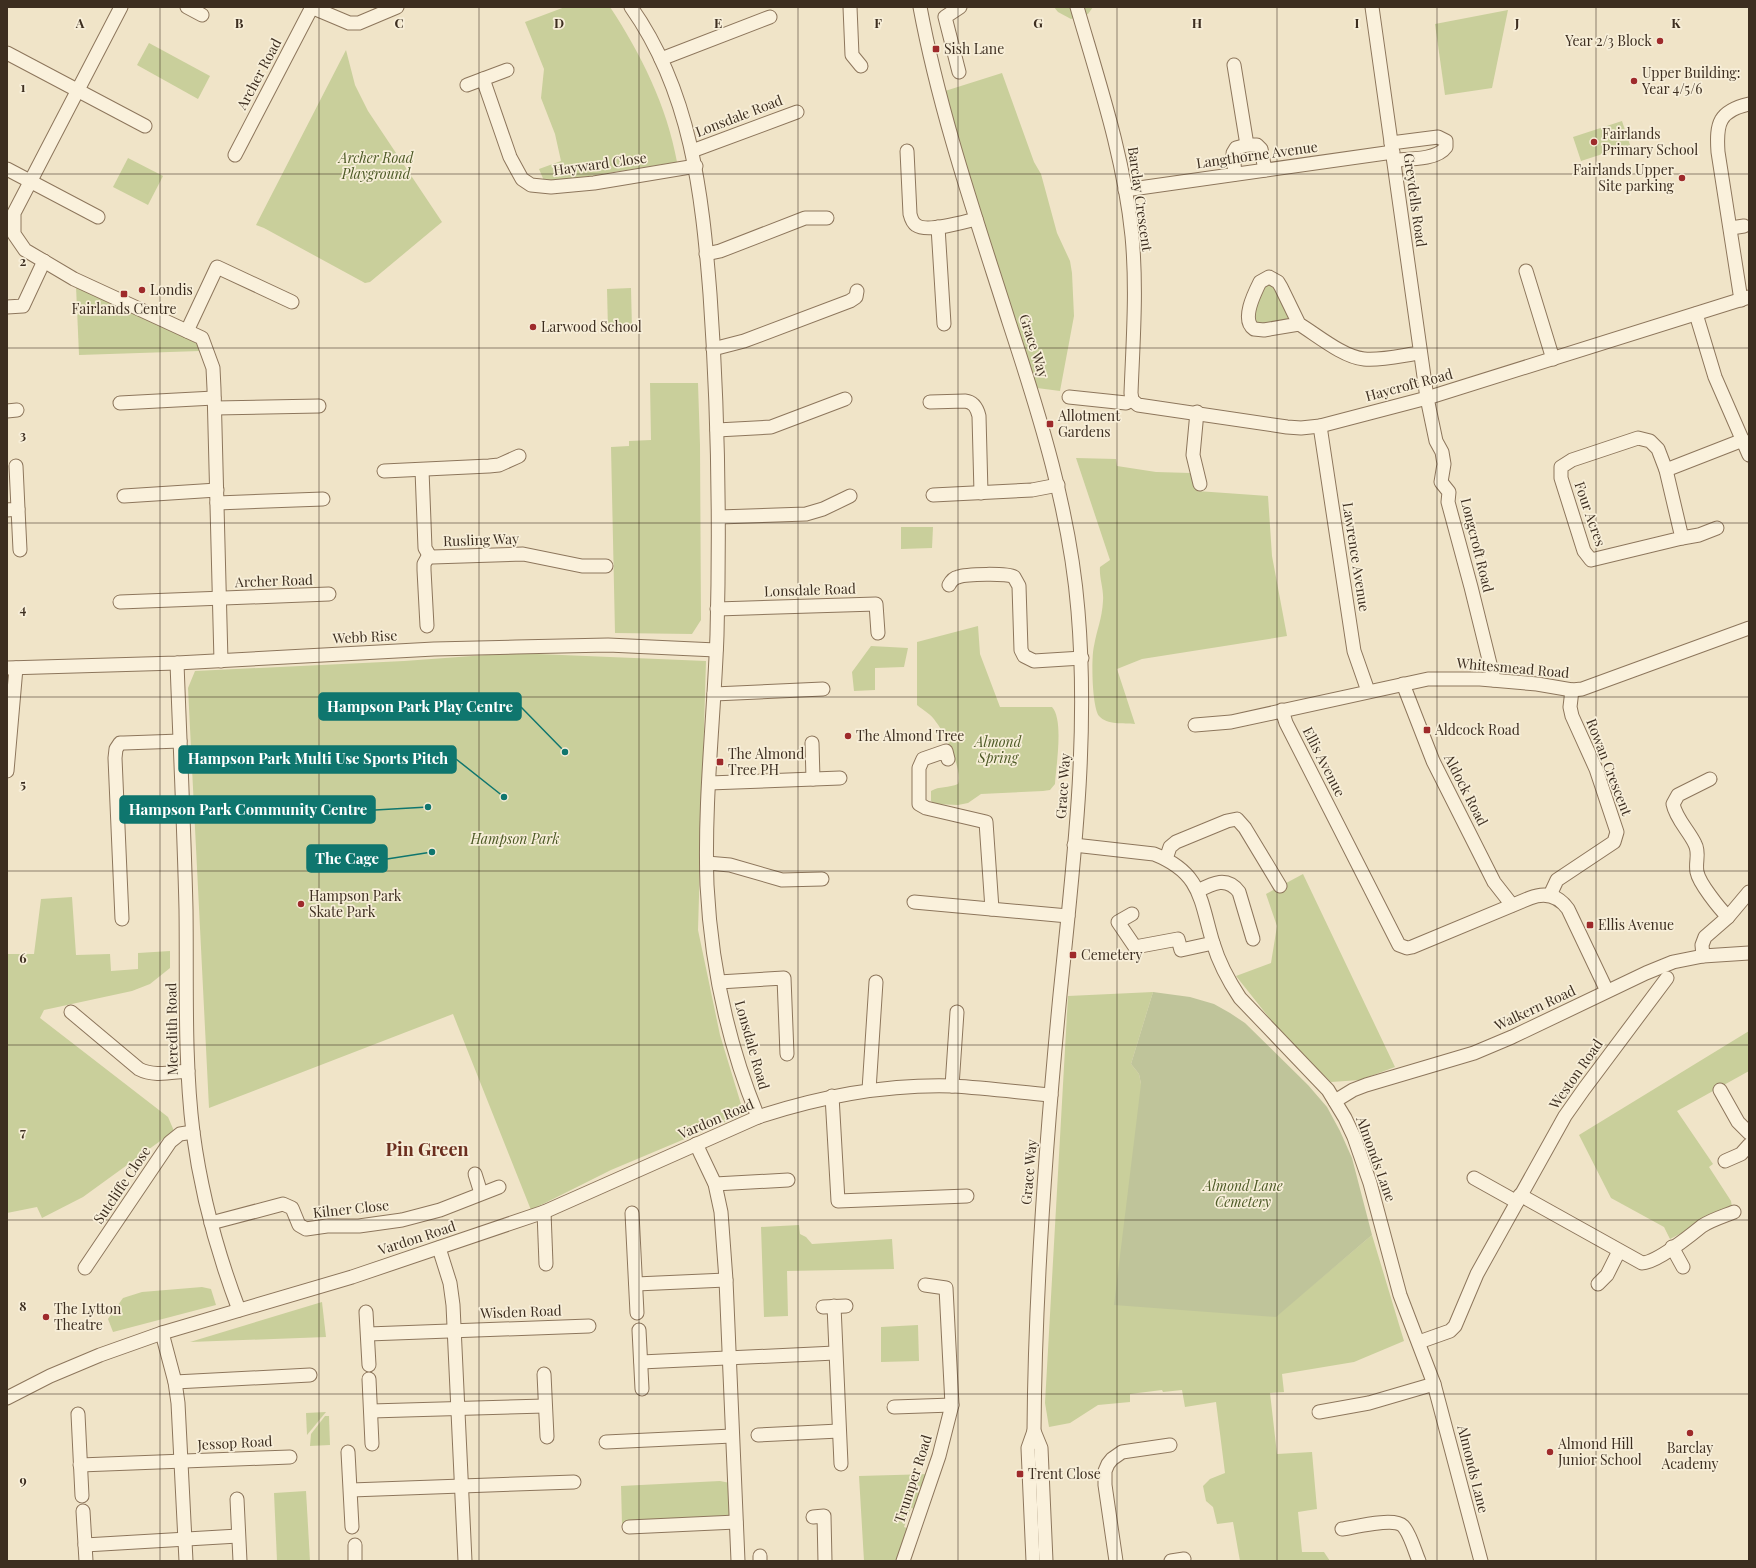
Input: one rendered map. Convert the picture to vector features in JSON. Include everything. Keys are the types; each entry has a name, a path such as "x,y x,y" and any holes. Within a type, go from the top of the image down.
{"street":[{"name":"Archer Road","path":"121,7 14,212 11,233 25,250 74,279 202,338 213,368 221,661"},
{"path":"188,7 202,15"},
{"name":"Archer Road","path":"235,156 312,7 349,23 359,23 380,10 397,7"},
{"name":"Lonsdale Road","path":"631,7 661,59 680,107 696,166 701,194 713,349 719,517 716,650 709,782 707,863 710,926 719,982 731,1036 758,1117"},
{"path":"850,7 852,55 861,66"},
{"name":"Grace Way","path":"920,7 946,122 1037,408 1058,485 1074,574 1082,658 1082,750 1040,1228 1036,1318 1034,1431 1028,1448 1033,1561"},
{"path":"959,72 945,17 960,7"},
{"name":"Barclay Crescent","path":"1077,7 1111,121 1125,190 1132,236 1135,288 1130,393 1132,400"},
{"name":"Greydells Road","path":"1372,7 1427,398"},
{"path":"661,59 770,17"},
{"path":"7,53 145,126"},
{"path":"1234,65 1247,144"},
{"path":"467,85 507,70"},
{"name":"Hayward Close","path":"483,79 510,157 522,179 531,186 551,187 594,183 696,166"},
{"path":"1745,298 1718,152 1717,131 1720,122 1729,111 1749,104"},
{"name":"Lonsdale Road","path":"692,151 797,112"},
{"path":"1235,174 1233,153 1236,148 1247,144 1257,145 1261,149 1265,170"},
{"path":"907,152 911,217 914,224 920,227 938,227 976,219"},
{"name":"Langthorne Avenue","path":"1125,190 1393,152"},
{"path":"7,169 98,217"},
{"path":"706,254 720,251 805,218 827,218"},
{"path":"1731,228 1744,226"},
{"path":"938,227 944,324"},
{"path":"7,307 23,306 44,261"},
{"path":"186,331 217,267 292,302"},
{"path":"1526,271 1553,359"},
{"path":"1299,324 1258,330 1250,327 1247,316 1260,282 1269,277 1278,282 1299,324 1346,353 1357,358 1375,359 1420,353"},
{"path":"713,349 744,341 850,301 856,297 857,291"},
{"name":"Haycroft Road","path":"1069,397 1126,403 1132,400 1138,405 1197,412 1294,427 1320,426 1427,398 1745,298"},
{"path":"1696,314 1715,377 1749,454"},
{"name":"Longcroft Road","path":"1427,398 1436,442 1442,452 1444,464 1441,482 1449,492 1448,502 1494,680"},
{"path":"717,430 770,427 845,399"},
{"path":"930,402 966,401 973,403 977,408 979,416 981,493"},
{"path":"120,403 214,403 319,406"},
{"path":"1197,412 1193,455 1200,484"},
{"name":"Lawrence Avenue","path":"1320,426 1354,651 1368,691"},
{"name":"Four Acres","path":"1638,438 1650,441 1658,449 1666,470 1682,538 1591,560 1584,552 1561,478 1561,467 1572,460 1638,438"},
{"path":"1666,470 1742,440"},
{"path":"384,471 494,466 519,456"},
{"path":"16,466 12,510 20,550"},
{"name":"Rusling Way","path":"422,470 425,548 428,555 436,558 523,554 582,566 606,566"},
{"path":"933,495 1032,490 1058,485"},
{"path":"124,496 323,499"},
{"path":"719,517 806,514 823,509 850,496"},
{"path":"1682,538 1699,535 1717,528"},
{"name":"Rusling Way","path":"427,626 424,564 428,555"},
{"path":"948,585 953,579 961,576 1006,574 1014,577 1019,586 1021,650 1024,656 1034,661 1082,658"},
{"name":"Archer Road","path":"120,602 329,594"},
{"name":"Lonsdale Road","path":"717,609 876,604 878,632"},
{"name":"Whitesmead Road","path":"1195,725 1231,722 1368,691 1438,679 1494,680 1572,690 1582,689 1749,628"},
{"name":"Webb Rise","path":"7,771 12,668 177,663 313,655 516,647 608,645 716,650"},
{"name":"Meredith Road","path":"177,663 186,908 188,1071 193,1132 199,1169 211,1223 227,1277 239,1310"},
{"name":"Aldock Road","path":"1403,684 1433,761 1494,882 1512,905"},
{"path":"714,694 823,689"},
{"name":"Rowan Crescent","path":"1550,895 1557,880 1614,842 1617,832 1596,769 1572,716 1570,707 1572,690"},
{"name":"Ellis Avenue","path":"1282,710 1286,723 1399,944 1407,948 1412,947 1538,895 1550,895"},
{"path":"122,919 115,758 116,750 120,743 124,742 180,741"},
{"path":"812,743 813,779"},
{"path":"946,751 923,759 919,768 920,804 926,808 986,822 992,909"},
{"path":"709,782 840,778"},
{"path":"1710,779 1678,795 1673,804 1676,813 1697,848 1696,866 1698,875 1717,905 1728,917"},
{"path":"1166,859 1170,848 1176,842 1226,821 1237,819 1245,828 1280,886"},
{"name":"Almonds Lane","path":"1074,845 1145,852 1166,859 1178,867 1186,875 1198,891 1204,906 1213,943 1223,969 1240,998 1321,1082 1345,1118 1361,1156 1400,1295 1434,1384 1481,1561"},
{"path":"707,863 730,865 782,880 822,879"},
{"path":"1198,891 1212,883 1222,881 1227,882 1237,889 1253,939"},
{"path":"1703,956 1702,945 1705,937 1728,917 1749,892"},
{"path":"1550,895 1560,900 1568,909 1607,991"},
{"path":"914,902 1068,916"},
{"path":"1132,914 1118,922 1135,948 1178,939 1181,950 1213,943"},
{"name":"Walkern Road","path":"1335,1101 1353,1090 1366,1085 1447,1062 1486,1049 1607,991 1672,962 1703,956 1749,953"},
{"name":"Lonsdale Road","path":"719,982 784,978 787,1054"},
{"name":"Weston Road","path":"1419,1342 1450,1331 1455,1326 1477,1274 1565,1116 1576,1099 1667,978"},
{"path":"869,1090 876,982"},
{"path":"72,1012 139,1069 145,1072 154,1073 188,1071"},
{"path":"952,1086 957,1012"},
{"name":"Vardon Road","path":"7,1398 50,1376 100,1355 162,1333 352,1277 544,1212 758,1117 794,1105 832,1096 869,1090 918,1086 952,1086 1051,1095"},
{"path":"1720,1090 1738,1122 1749,1133"},
{"path":"832,1096 838,1201 967,1196"},
{"name":"Sutcliffe Close","path":"85,1268 170,1142 180,1134 193,1132"},
{"path":"696,1144 715,1184 721,1212 726,1280 738,1561"},
{"path":"1724,1161 1741,1154 1749,1145"},
{"path":"475,1174 481,1193"},
{"path":"1474,1178 1519,1198 1638,1262 1649,1262 1692,1235 1706,1224 1734,1212"},
{"path":"715,1184 788,1181"},
{"name":"Kilner Close","path":"211,1223 283,1204 292,1208 299,1225 306,1229 327,1226 359,1226 402,1220 440,1210 499,1187"},
{"path":"544,1212 546,1264"},
{"path":"632,1213 637,1313"},
{"path":"1672,1247 1683,1267"},
{"path":"440,1248 450,1283 455,1331 465,1561"},
{"path":"1598,1284 1607,1275 1620,1252"},
{"path":"636,1284 726,1280"},
{"name":"Trumper Road","path":"904,1561 939,1456 952,1405 946,1288 924,1285"},
{"path":"834,1307 840,1464"},
{"path":"366,1312 369,1365"},
{"name":"Wisden Road","path":"368,1334 589,1326"},
{"path":"639,1330 642,1389"},
{"name":"Jessop Road","path":"162,1333 175,1382 178,1403 186,1561"},
{"path":"640,1362 835,1353"},
{"path":"175,1382 276,1372 310,1375"},
{"path":"544,1374 547,1437"},
{"path":"369,1378 372,1444"},
{"path":"1319,1412 1369,1404 1434,1384"},
{"path":"894,1407 952,1405"},
{"path":"371,1411 545,1406"},
{"path":"78,1414 82,1496"},
{"path":"758,1435 839,1431"},
{"name":"Grace Way","path":"1034,1431 1041,1448 1046,1561"},
{"path":"606,1442 634,1446 732,1436"},
{"path":"1116,1561 1105,1485 1105,1471 1108,1464 1122,1452 1170,1445"},
{"path":"348,1452 352,1527"},
{"name":"Jessop Road","path":"80,1465 290,1457"},
{"path":"351,1490 462,1486 550,1489 574,1482"},
{"path":"236,1499 240,1561"},
{"path":"83,1510 86,1561"},
{"path":"813,1517 824,1516 825,1561"},
{"path":"629,1527 736,1522"},
{"path":"1342,1529 1384,1523 1398,1523 1406,1529 1419,1561"},
{"path":"85,1545 238,1536"},
{"path":"355,1545 355,1561"}],"green space":[{"path":"565,7 610,7 632,43 660,101 673,141 677,162 545,183 539,169 561,161 555,134 541,98 544,69 525,22"},
{"path":"1054,7 1093,7 1088,14 1071,19 1058,12"},
{"path":"1508,10 1492,88 1445,95 1435,24"},
{"path":"149,43 210,76 198,99 137,65"},
{"name":"Archer Road Playground","path":"346,50 355,85 368,111 442,222 370,282 365,283 256,225"},
{"path":"1002,73 1034,162 1041,174 1057,233 1070,261 1074,316 1060,391 1037,388 981,216 945,91"},
{"path":"1622,121 1630,145 1581,161 1573,137"},
{"path":"128,158 163,176 148,205 113,187"},
{"path":"1271,281 1290,320 1258,327 1251,321 1262,285"},
{"path":"76,286 196,343 200,351 79,355"},
{"path":"631,288 632,329 608,330 607,289"},
{"path":"650,383 698,383 700,445 701,620 692,634 615,633 611,447 629,446 629,441 651,440"},
{"path":"1076,458 1116,459 1117,466 1156,472 1191,473 1197,491 1268,496 1272,556 1287,636 1142,659 1117,669 1135,724 1116,723 1102,719 1099,716 1095,703 1093,652 1102,613 1103,601 1100,567 1110,560"},
{"path":"901,527 933,527 932,548 901,549"},
{"name":"Almond Spring","path":"978,626 980,654 1000,707 1052,707 1056,713 1058,722 1058,755 1055,784 1050,790 981,794 968,803 958,805 935,804 931,801 931,791 937,788 958,784 959,778 956,761 940,727 932,717 917,705 917,642"},
{"path":"871,646 908,648 904,667 875,668 875,690 854,691 852,672"},
{"name":"Hampson Park","path":"514,653 706,661 698,930 720,1035 744,1114 611,1170 531,1210 453,1014 209,1108 188,688 195,671 404,661"},
{"path":"1303,874 1395,1067 1360,1080 1331,1082 1286,1039 1236,976 1271,963 1277,926 1266,894"},
{"path":"72,897 76,955 110,954 111,971 138,969 138,953 170,951 170,968 150,984 132,991 44,1010 40,1018 168,1117 174,1131 83,1197 42,1218 37,1207 7,1213 7,954 34,954 41,899"},
{"path":"1153,992 1131,1064 1139,1074 1141,1084 1276,1316 1372,1235 1404,1341 1354,1362 1282,1374 1284,1392 1270,1393 1277,1454 1312,1452 1317,1509 1298,1512 1302,1552 1324,1552 1330,1561 1240,1561 1233,1522 1217,1524 1213,1507 1206,1501 1203,1486 1210,1479 1225,1473 1216,1402 1185,1407 1182,1390 1163,1392 1162,1390 1130,1394 1130,1402 1098,1405 1070,1423 1049,1427 1045,1403 1068,996"},
{"name":"Almond Lane Cemetery","path":"1153,992 1190,997 1214,1004 1245,1023 1308,1085 1327,1107 1352,1158 1372,1235 1276,1317 1114,1305 1141,1084 1139,1074 1131,1064"},
{"path":"1749,1031 1749,1071 1677,1111 1713,1164 1709,1167 1731,1201 1732,1207 1670,1239 1664,1227 1611,1198 1579,1135"},
{"path":"799,1225 800,1234 806,1237 812,1244 892,1239 894,1269 787,1271 788,1316 764,1317 761,1227"},
{"path":"202,1287 211,1289 216,1305 113,1332 108,1319 123,1298 142,1292"},
{"path":"322,1302 326,1337 190,1342"},
{"path":"918,1325 919,1361 881,1362 881,1327"},
{"path":"326,1412 307,1435 306,1413"},
{"path":"325,1416 329,1416 330,1445 310,1446 311,1434"},
{"path":"930,1474 918,1510 911,1508 904,1527 912,1530 901,1561 864,1561 859,1476"},
{"path":"720,1481 730,1483 730,1515 724,1519 622,1524 621,1486"},
{"path":"306,1491 310,1561 277,1561 274,1493"}],"place":[{"name":"Year 2/3 Block","path":"1660,41"},
{"name":"Sish Lane","path":"936,49"},
{"name":"Upper Building: Year 4/5/6","path":"1634,81"},
{"name":"Fairlands Primary School","path":"1594,142"},
{"name":"Fairlands Upper Site parking","path":"1682,178"},
{"name":"Londis","path":"142,290"},
{"name":"Fairlands Centre","path":"124,294"},
{"name":"Larwood School","path":"533,327"},
{"name":"Allotment Gardens","path":"1050,424"},
{"name":"Aldcock Road","path":"1427,730"},
{"name":"The Almond Tree","path":"848,736"},
{"name":"Hampson Park Play Centre","path":"565,752"},
{"name":"The Almond Tree PH","path":"720,762"},
{"name":"Hampson Park Multi Use Sports Pitch","path":"504,797"},
{"name":"Hampson Park Community Centre","path":"428,807"},
{"name":"The Cage","path":"432,852"},
{"name":"Hampson Park Skate Park","path":"301,904"},
{"name":"Ellis Avenue","path":"1590,925"},
{"name":"Cemetery","path":"1073,955"},
{"name":"The Lytton Theatre","path":"46,1317"},
{"name":"Barclay Academy","path":"1690,1433"},
{"name":"Almond Hill Junior School","path":"1550,1452"},
{"name":"Trent Close","path":"1020,1474"}],"district":[{"name":"Pin Green","path":"427,1150"}]}
